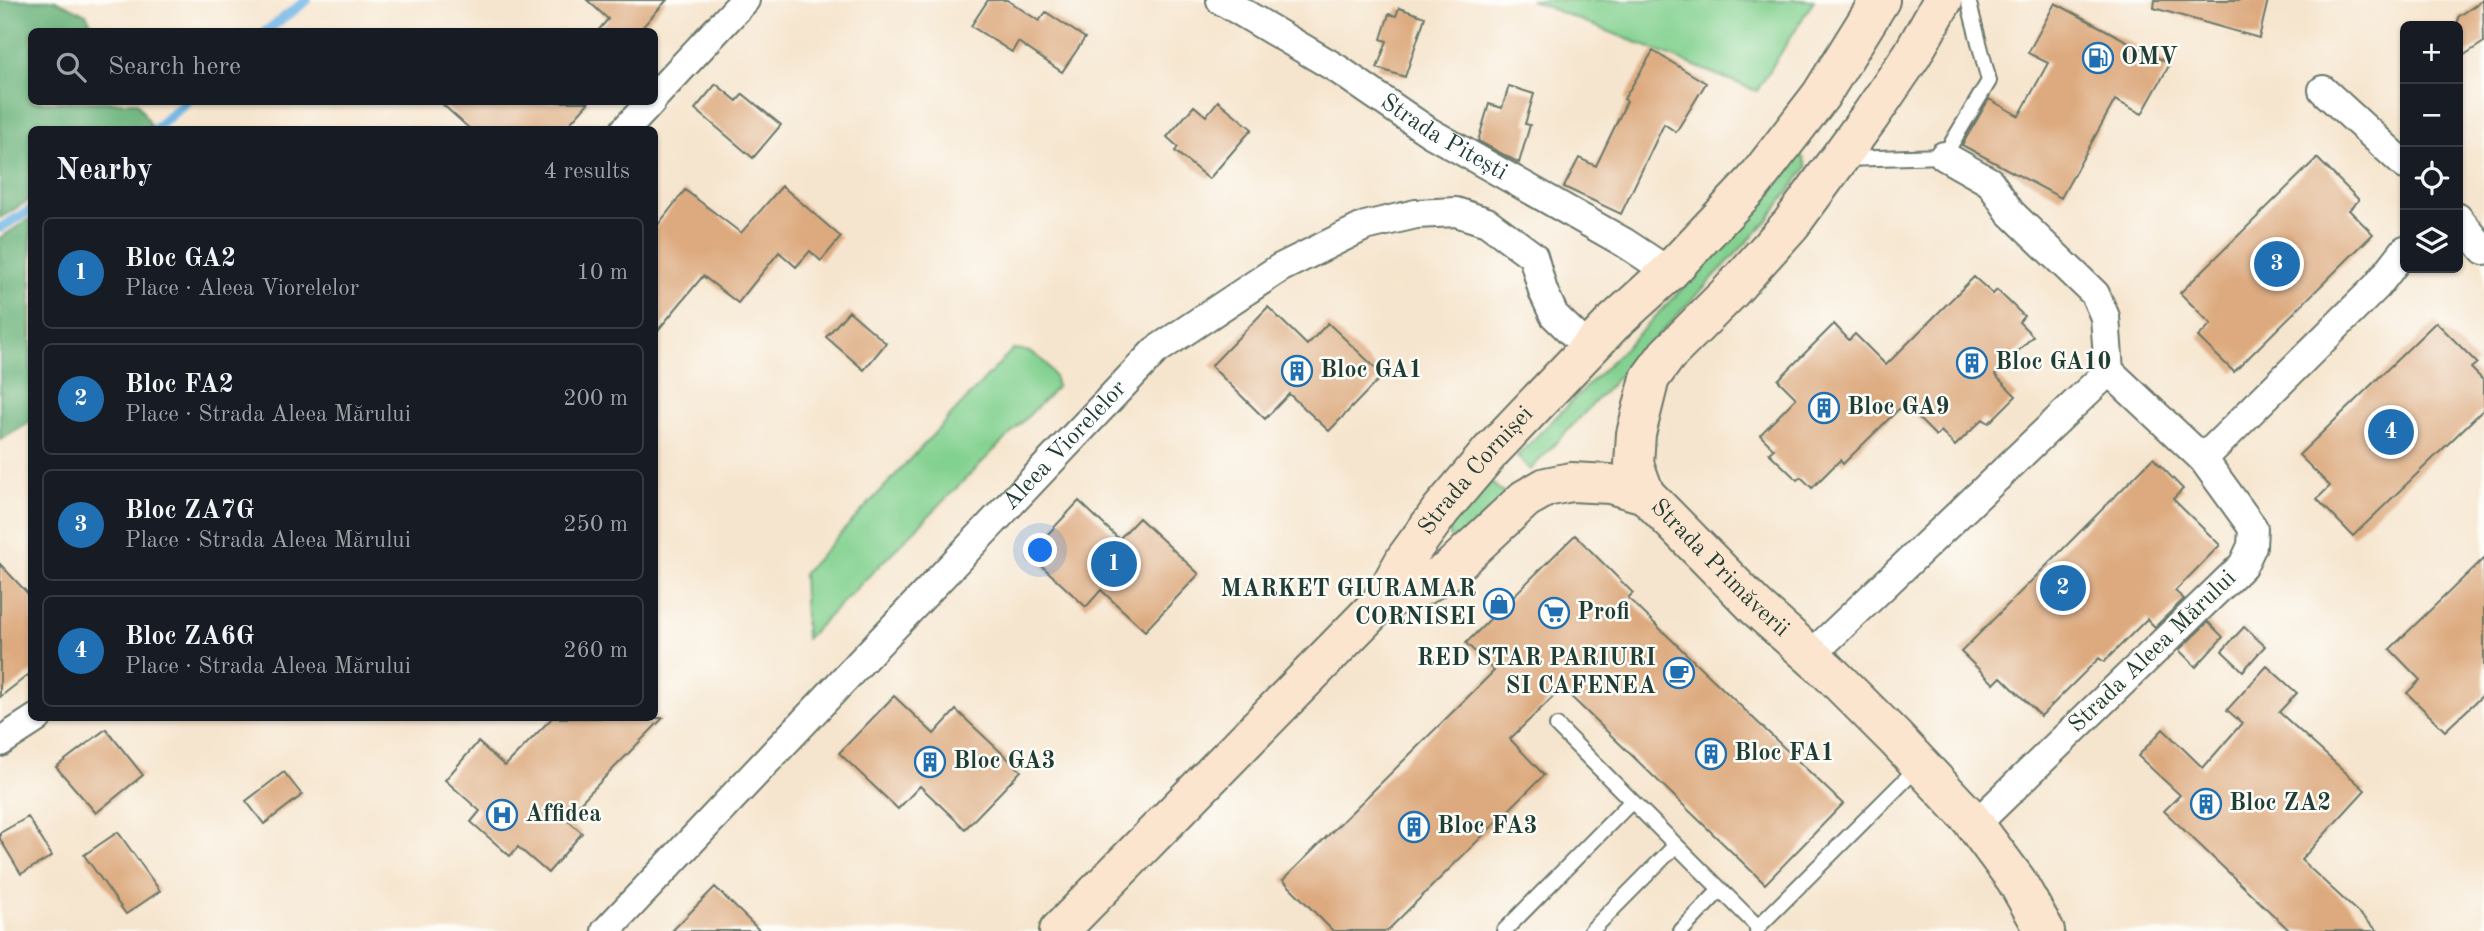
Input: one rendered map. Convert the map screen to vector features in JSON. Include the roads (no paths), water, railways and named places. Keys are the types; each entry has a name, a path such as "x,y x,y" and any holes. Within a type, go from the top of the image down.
{"street":[{"path":"658,93 745,0"},
{"name":"Strada Pitești","path":"1221,0 1336,68 1429,132 1625,243 1669,272"},
{"name":"Strada Cornișei","path":"1059,931 1381,602 1406,558 1441,509 1491,451 1588,348 1669,272 1754,183 1821,95 1880,0"},
{"path":"1645,494 1634,464 1638,424 1650,378 1667,355 1731,291 1791,224 1912,55 1943,0"},
{"path":"2323,90 2400,160"},
{"path":"629,126 648,105"},
{"path":"1798,125 1839,159"},
{"path":"1810,656 2109,371 2105,317 2095,294 2010,212 1990,182 1944,156"},
{"name":"Aleea Viorelelor","path":"606,931 1155,351 1280,268 1365,226 1416,214 1456,212 1487,222 1533,256 1543,291 1554,316 1588,348"},
{"path":"2463,224 2484,250"},
{"path":"2203,459 2377,286 2400,256"},
{"name":"Strada Aleea Mărului","path":"1975,825 2243,565 2252,546 2253,528 2203,459 2109,371"},
{"name":"Strada Primăverii","path":"1381,602 1422,586 1449,570 1524,499 1546,488 1571,482 1610,484 1645,494 1756,607 1810,656 1920,765 1975,825 2016,880 2045,931"},
{"path":"0,742 32,721"}],"lane":[{"path":"1839,159 1944,156 1989,82 1968,0"},
{"path":"1557,726 1758,929 1920,765"},
{"path":"1504,931 1632,801"},
{"path":"1591,931 1675,846"},
{"path":"1681,931 1720,890"}],"waterway":[{"path":"270,28 307,0"},
{"path":"159,126 183,105"},
{"path":"0,228 28,211"}],"place":[{"name":"OMV","path":"2098,58"},
{"name":"Bloc ZA7G","path":"2277,264"},
{"name":"Bloc GA10","path":"1972,363"},
{"name":"Bloc GA1","path":"1297,371"},
{"name":"Bloc GA9","path":"1824,408"},
{"name":"Bloc ZA6G","path":"2391,432"},
{"name":"Bloc GA2","path":"1114,564"},
{"name":"Bloc FA2","path":"2063,588"},
{"name":"MARKET GIURAMAR CORNISEI","path":"1499,604"},
{"name":"Profi","path":"1554,613"},
{"name":"RED STAR PARIURI SI CAFENEA","path":"1679,673"},
{"name":"Bloc FA1","path":"1711,754"},
{"name":"Bloc GA3","path":"930,762"},
{"name":"Bloc ZA2","path":"2206,804"},
{"name":"Affidea","path":"502,815"},
{"name":"Bloc FA3","path":"1414,827"}]}
